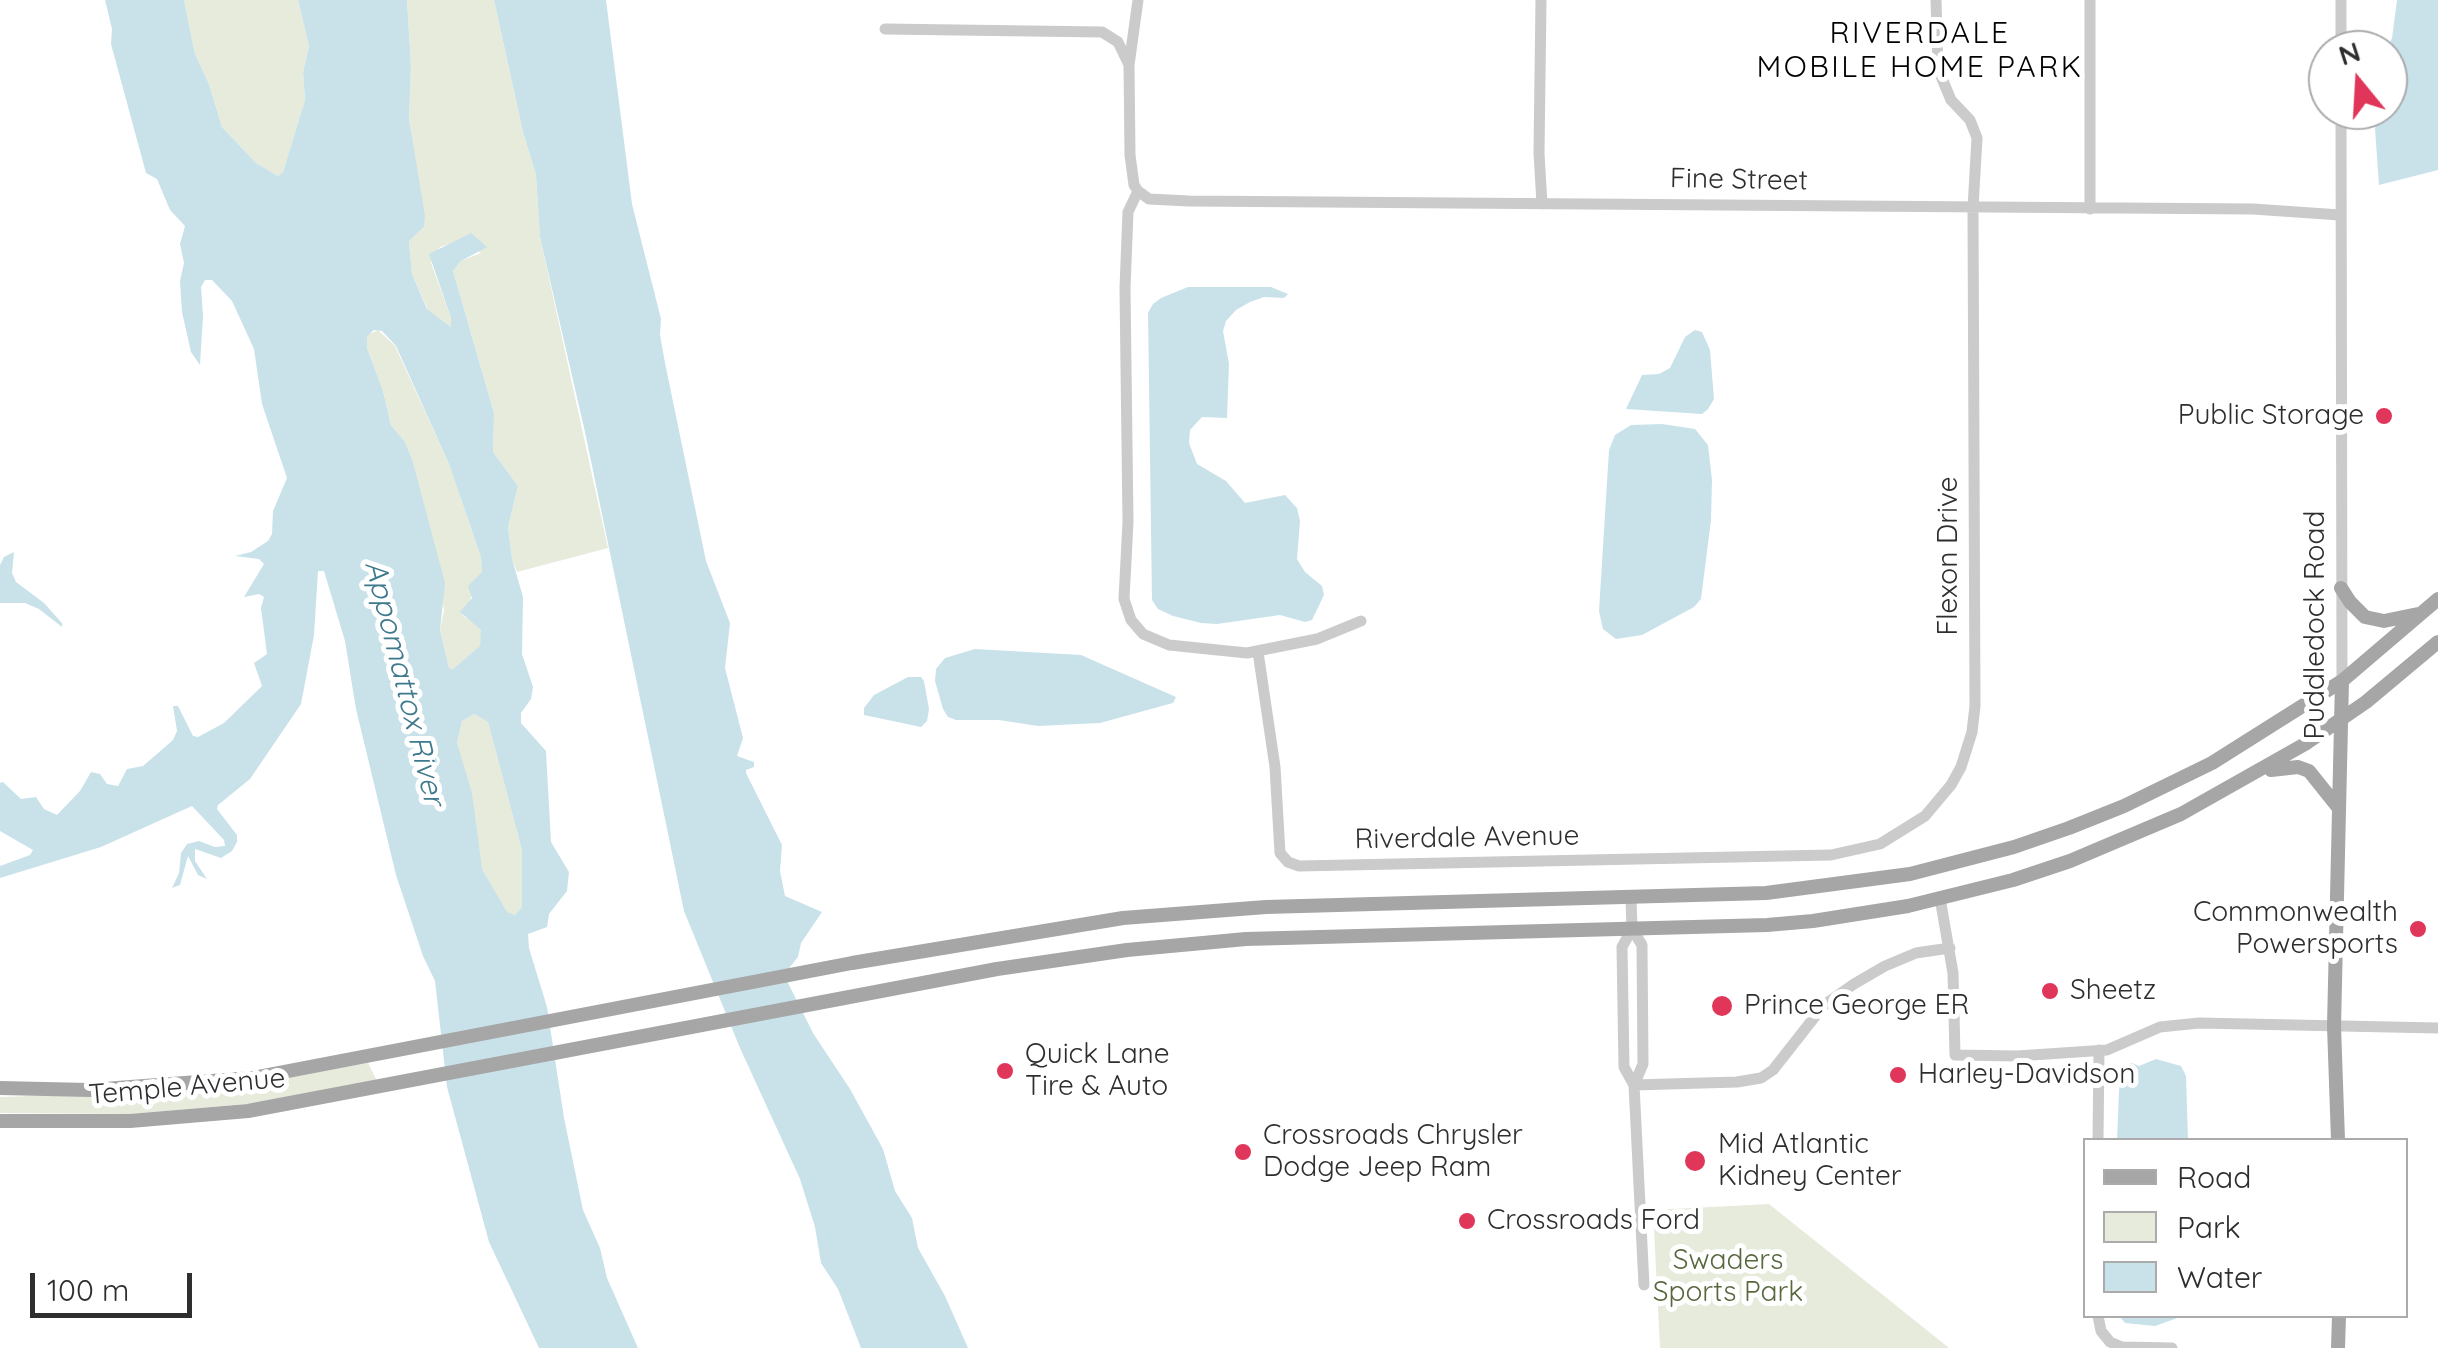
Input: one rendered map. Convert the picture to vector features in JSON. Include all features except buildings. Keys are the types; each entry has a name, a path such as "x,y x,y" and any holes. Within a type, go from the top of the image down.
{"main road":[{"path":"2342,588 2356,610 2374,620 2400,619 2424,612"},
{"name":"Temple Avenue","path":"0,1088 90,1090 268,1076 852,963 1051,928 1168,914 1266,907 1630,898 1811,889 1910,874 2014,847 2163,788 2262,733 2342,681 2438,599"},
{"name":"Temple Avenue","path":"0,1121 189,1117 287,1104 1043,961 1191,943 1814,921 1940,898 2014,880 2126,840 2207,801 2342,719 2438,642"},
{"name":"Puddledock Road","path":"2338,1138 2334,1026 2342,681"},
{"path":"2260,772 2285,767 2309,771 2337,806"},
{"path":"2338,1318 2338,1348"}],"street":[{"path":"1138,0 1129,64 1132,172 1138,192 1128,212 1125,288 1126,610 1137,630 1155,641 1225,652 1258,652 1317,639 1361,622"},
{"path":"1540,0 1542,204"},
{"name":"Flexon Drive","path":"1862,850 1898,836 1926,816 1952,785 1972,732 1973,208 1978,138 1970,120 1951,100 1938,68 1936,0"},
{"path":"2090,0 2090,209"},
{"path":"2341,0 2341,30"},
{"path":"886,29 1084,29 1111,36 1124,49 1129,64"},
{"name":"Puddledock Road","path":"2341,130 2342,681"},
{"name":"Fine Street","path":"1138,192 1149,199 1189,201 2254,209 2340,215"},
{"name":"Riverdale Avenue","path":"1258,652 1275,767 1280,852 1291,864 1754,857 1862,850"},
{"path":"1630,898 1632,929 1642,946 1644,1064 1634,1085"},
{"path":"1940,898 1950,948 1955,1055 2017,1056 2099,1050 2160,1027 2199,1024 2438,1028"},
{"path":"1632,929 1622,947 1624,1067 1634,1085 1644,1285"},
{"path":"1634,1085 1761,1078 1772,1070 1824,1005 1854,984 1916,953 1950,948"},
{"path":"2098,1138 2099,1050"},
{"path":"2098,1318 2101,1331 2110,1342 2122,1347 2172,1348"}],"green space":[{"path":"184,0 298,0 309,46 303,72 305,100 283,172 278,176 256,163 222,127 195,54"},
{"path":"407,0 494,0 536,175 540,237 608,548 517,572 512,559 508,527 518,486 493,452 494,413 453,271 461,261 481,253 461,240 440,247 431,263 451,327 428,310 412,274 409,241 424,227 409,119"},
{"path":"378,330 395,346 449,464 481,557 482,572 463,616 482,631 480,646 452,671 440,630 444,610 412,459 391,425 367,348 367,335"},
{"path":"474,714 488,722 522,850 522,907 515,915 507,913 482,869 457,743 462,721"},
{"path":"368,1063 377,1081 256,1103 131,1114 0,1113 0,1097 182,1091"},
{"name":"Swaders Sports Park","path":"1769,1204 1949,1348 1660,1348 1653,1210"}],"water":[{"name":"Appomattox River","path":"105,0 184,0 195,54 222,127 256,163 278,176 283,172 305,100 303,72 309,46 298,0 407,0 409,119 425,216 424,227 409,241 412,274 427,309 451,327 429,254 471,233 487,247 461,261 453,271 494,413 493,452 518,486 508,527 523,597 522,654 533,687 531,699 521,713 521,723 546,751 551,842 569,872 567,891 549,914 547,927 528,934 529,948 547,1007 583,1210 638,1348 539,1348 489,1242 447,1087 435,981 396,875 356,709 345,641 324,571 318,571 314,635 301,704 250,779 218,805 237,835 237,842 221,858 195,849 195,861 207,879 198,875 188,856 180,885 172,888 187,844 199,841 225,846 224,840 192,806 101,847 0,878 0,866 30,855 33,850 0,831 0,783 21,799 36,797 44,809 57,815 80,791 91,772 100,774 107,784 118,786 127,769 143,766 173,740 177,731 173,706 178,706 193,736 224,723 262,686 254,663 267,654 261,608 264,597 244,597 264,564 259,559 235,556 268,541 273,511 287,478 262,404 254,349 232,301 212,280 205,280 201,287 200,365 191,352 180,281 184,263 180,244 185,226 170,210 157,179 146,173 111,44 112,29","holes":["374,330 382,331 396,346 449,464 481,557 482,572 468,586 472,598 460,612 481,630 480,646 452,670 440,630 445,583 412,459 391,425 367,348 367,336","474,714 488,722 522,850 522,907 515,915 507,912 482,869 472,793 457,743 462,721"]},
{"path":"494,0 606,0 632,204 661,319 665,363 706,561 730,623 725,668 743,738 737,756 754,762 746,773 782,845 780,871 785,896 822,912 786,972 788,983 813,1033 883,1149 895,1191 912,1218 918,1248 968,1348 861,1348 838,1289 821,1263 800,1179 740,1048 684,911 585,432 540,237 536,175"},
{"path":"2397,0 2438,0 2438,170 2379,185 2375,130 2408,130 2408,30 2393,30"},
{"path":"1188,287 1271,287 1288,294 1284,298 1264,297 1250,302 1226,321 1223,331 1229,364 1227,418 1202,417 1190,430 1189,443 1197,464 1226,481 1245,503 1285,495 1297,508 1297,559 1322,586 1324,595 1312,620 1305,622 1280,615 1201,623 1158,609 1152,600 1148,313 1161,298"},
{"path":"1695,330 1702,332 1710,350 1714,399 1708,409 1702,414 1626,409 1642,375 1659,374 1670,368 1685,337"},
{"path":"1631,425 1695,429 1708,445 1711,520 1701,599 1694,607 1642,635 1616,639 1603,629 1599,611 1609,450 1615,435"},
{"path":"14,552 12,573 16,582 44,603 62,627 25,603 0,603 0,565 4,557"},
{"path":"975,649 1081,655 1176,697 1173,703 1100,723 1038,726 999,720 956,720 943,709 935,681 936,669 945,658"},
{"path":"908,677 921,677 924,681 929,709 927,721 921,727 864,715 864,708 874,695"},
{"path":"2156,1059 2181,1066 2186,1076 2188,1138 2117,1138 2120,1068 2132,1063 2139,1066"},
{"path":"2121,1318 2177,1318 2155,1326 2125,1323"}],"place":[{"name":"Public Storage","path":"2384,416"},
{"name":"Commonwealth Powersports","path":"2418,929"},
{"name":"Sheetz","path":"2050,991"},
{"name":"Prince George ER","path":"1722,1006"},
{"name":"Quick Lane Tire & Auto","path":"1005,1071"},
{"name":"Harley-Davidson","path":"1898,1075"},
{"name":"Crossroads Chrysler Dodge Jeep Ram","path":"1243,1152"},
{"name":"Mid Atlantic Kidney Center","path":"1695,1161"},
{"name":"Crossroads Ford","path":"1467,1221"}],"district":[{"name":"RIVERDALE MOBILE HOME PARK","path":"1920,51"}]}
